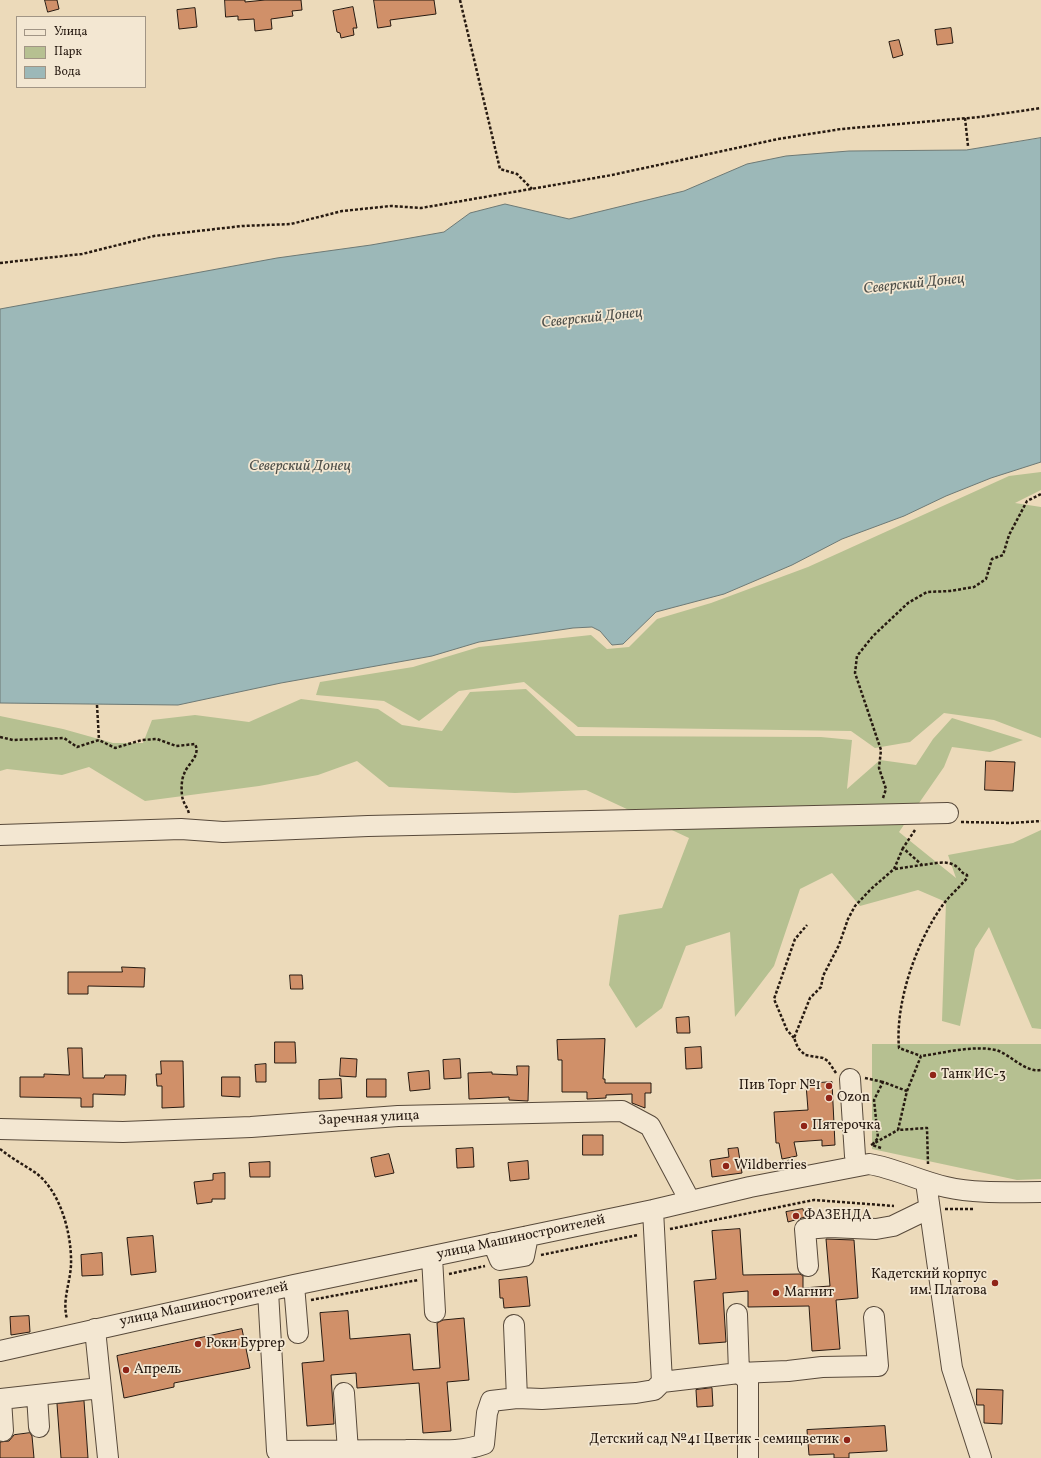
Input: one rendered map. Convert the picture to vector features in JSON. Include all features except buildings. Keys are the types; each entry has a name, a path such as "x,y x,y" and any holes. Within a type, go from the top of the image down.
{"street":[{"path":"0,835 191,830 223,832 368,826 921,814 952,817"},
{"path":"850,1079 862,1160"},
{"name":"Заречная улица","path":"0,1129 123,1132 251,1127 398,1116 622,1111 650,1126 690,1201"},
{"name":"улица Машиностроителей","path":"0,1351 268,1291 295,1294 432,1257 653,1210 862,1160 885,1166 926,1182 947,1188 995,1193 1041,1192"},
{"path":"926,1182 928,1209 952,1368 981,1458"},
{"path":"808,1266 805,1229 830,1226 876,1229 892,1226 928,1209"},
{"path":"653,1210 662,1382"},
{"path":"432,1257 435,1312"},
{"path":"268,1291 277,1451 408,1450 438,1452 471,1449 484,1444 487,1413 491,1401 517,1398 542,1399 636,1393 654,1390 662,1382 739,1373 788,1371 822,1367 878,1366 874,1317"},
{"path":"295,1294 298,1334"},
{"path":"736,1314 739,1373 748,1380 748,1458"},
{"path":"514,1326 517,1398"},
{"path":"95,1329 108,1458"},
{"path":"3,1431 1,1399 100,1388"},
{"path":"344,1393 348,1451"},
{"path":"37,1395 39,1427"}],"path":[{"path":"460,0 500,169 517,174 532,189"},
{"path":"0,263 82,254 154,236 242,226 291,224 342,211 391,206 422,208 612,175 841,129 965,118 1041,108"},
{"path":"965,118 968,146"},
{"path":"877,815 886,789 879,768 881,750 854,673 857,656 873,636 908,603 927,592 950,591 974,587 986,579 992,559 1003,555 1009,535 1027,501 1041,494"},
{"path":"97,705 99,740"},
{"path":"0,738 13,740 64,738 77,747 99,740 115,748 142,740 157,739 176,746 195,744 198,750 197,754 187,766 183,776 183,800 188,809 191,830"},
{"path":"794,1038 810,998 821,987 823,976 839,945 851,913 871,889 894,869 903,848 918,826 921,814"},
{"path":"952,817 1011,823 1041,821"},
{"path":"903,848 922,865"},
{"path":"894,869 948,863 957,867 961,872 967,875 967,878 942,906 921,944 906,984 897,1030 899,1048 921,1056 975,1049 996,1050 1018,1063 1041,1070"},
{"path":"808,925 796,938 774,999 787,1030 794,1038 798,1048 804,1055 823,1058 828,1061 840,1080 864,1078 883,1082 907,1090"},
{"path":"921,1056 907,1090 898,1130 927,1128 928,1164 921,1162"},
{"path":"883,1082 874,1100 878,1138 872,1145 886,1150"},
{"path":"0,1149 36,1173 54,1195 62,1215 68,1231 71,1264 64,1296 64,1308 68,1323"},
{"path":"540,1255 814,1200 898,1206"},
{"path":"295,1294 433,1277 486,1266"}],"green space":[{"path":"1041,472 1041,490 1015,503 1041,507 1041,738 994,720 944,713 910,742 875,748 851,731 578,727 524,682 459,691 419,721 384,701 316,695 320,682 413,667 479,647 591,635 607,649 629,647 657,619 711,603 808,567 1009,476"},
{"path":"526,689 576,736 821,737 852,740 847,789 880,760 916,765 933,739 952,718 1023,740 990,752 952,747 944,767 899,832 956,878 948,855 1013,843 1041,830 1041,1029 1032,1028 989,927 975,949 960,1026 942,1021 946,902 918,890 860,906 832,873 800,889 774,966 735,1017 730,932 686,946 662,1008 636,1028 609,985 619,915 662,908 689,838 586,790 515,793 389,787 357,761 318,775 259,786 145,801 89,767 62,775 7,769 0,771 0,716 63,729 113,743 143,743 152,720 195,715 249,722 301,699 378,709 402,725 442,731 470,692"},
{"path":"872,1044 1041,1044 1041,1179 1017,1180 872,1149"}],"water":[{"name":"Северский Донец","path":"1041,138 1041,462 991,478 946,496 904,516 842,539 792,565 724,594 656,612 623,644 612,645 600,631 592,627 573,628 479,642 432,656 281,683 178,705 0,703 0,309 277,258 371,245 444,232 470,213 505,204 569,219 684,191 747,164 786,156 849,151 966,150"}],"place":[{"name":"Танк ИС-3","path":"933,1075"},
{"name":"Пив Торг №1","path":"829,1086"},
{"name":"Ozon","path":"829,1098"},
{"name":"Пятерочка","path":"804,1126"},
{"name":"Wildberries","path":"726,1166"},
{"name":"ФАЗЕНДА","path":"796,1216"},
{"name":"Кадетский корпус им. Платова","path":"995,1283"},
{"name":"Магнит","path":"776,1293"},
{"name":"Роки Бургер","path":"198,1344"},
{"name":"Апрель","path":"126,1370"},
{"name":"Детский сад №41 Цветик - семицветик","path":"847,1440"}]}
